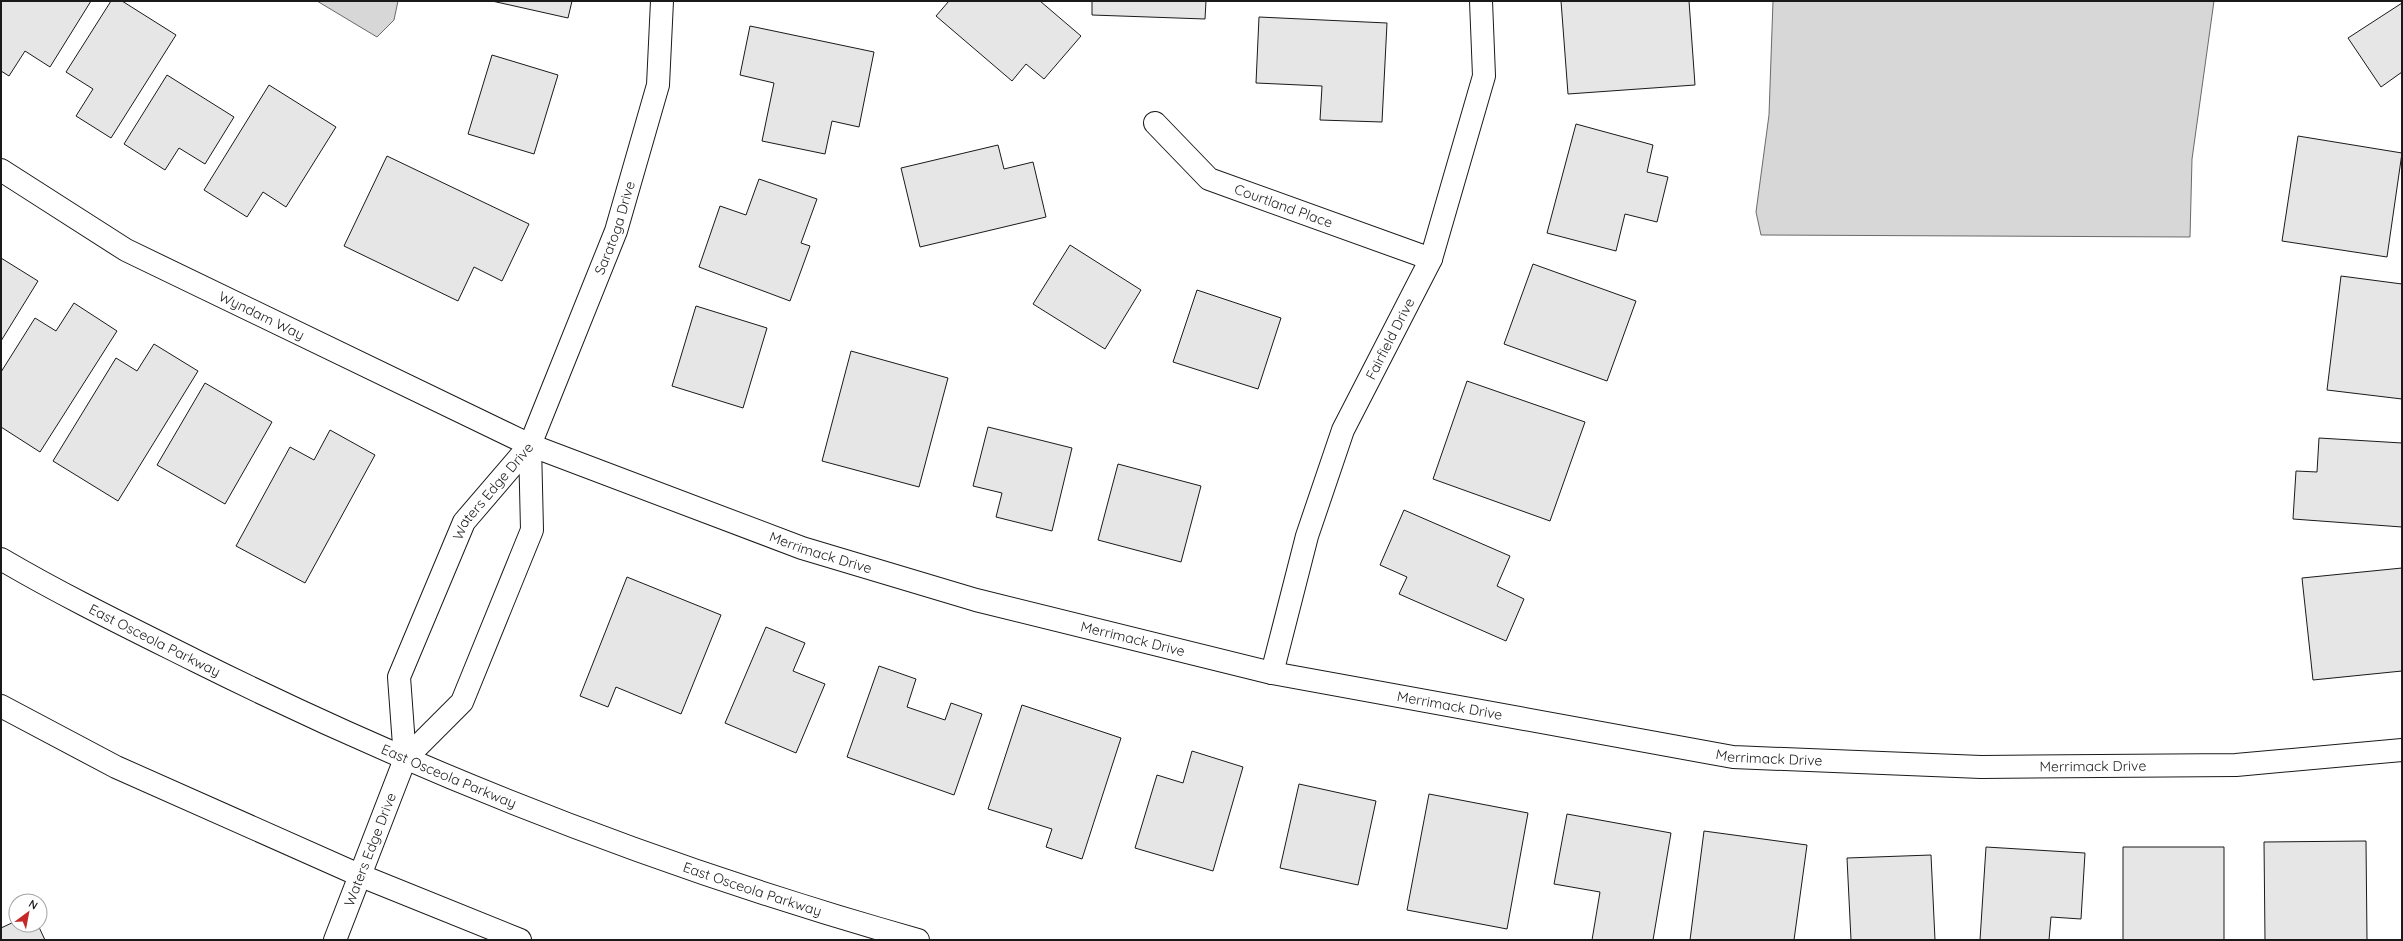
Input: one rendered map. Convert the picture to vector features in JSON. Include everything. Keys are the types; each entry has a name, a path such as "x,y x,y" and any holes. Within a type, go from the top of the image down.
{"street":[{"name":"Saratoga Drive","path":"530,445 616,230 658,85 662,1"},
{"name":"Fairfield Drive","path":"1272,673 1307,536 1343,430 1431,259 1484,76 1481,1"},
{"name":"Courtland Place","path":"1155,123 1209,179 1431,259"},
{"name":"Wyndam Way","path":"1,170 126,250 530,445"},
{"name":"Merrimack Drive","path":"530,445 802,548 976,600 1272,673 1733,757 1981,767 2228,765 2402,750"},
{"name":"Waters Edge Drive","path":"405,759 399,677 464,522 530,445"},
{"name":"Waters Edge Drive","path":"335,940 359,874 405,759 462,702 532,530 530,445"},
{"name":"East Osceola Parkway","path":"1,559 50,588 288,706 405,759 517,805 732,884 918,940"},
{"path":"1,706 116,767 359,874 520,940"}],"shaded area":[{"path":"317,1 398,1 394,20 377,37"},
{"path":"1773,1 2214,1 2192,159 2190,237 1761,235 1756,212 1769,115"}],"building":[{"path":"1,1 91,1 50,67 25,51 9,76 1,71"},
{"path":"111,1 122,1 176,35 111,138 76,116 93,89 66,72"},
{"path":"492,1 572,1 568,18"},
{"path":"949,1 1040,1 1081,36 1044,79 1026,64 1012,81 936,16"},
{"path":"1092,1 1206,1 1205,19 1092,15"},
{"path":"1561,1 1689,1 1695,85 1568,94"},
{"path":"2402,3 2402,72 2381,87 2348,38"},
{"path":"1259,17 1387,23 1382,122 1320,120 1322,86 1256,83"},
{"path":"750,26 874,52 859,127 832,121 825,154 762,141 774,83 740,75"},
{"path":"492,55 558,75 534,154 468,134"},
{"path":"167,75 234,117 205,164 179,148 165,170 124,144"},
{"path":"269,85 336,127 286,207 263,192 247,217 204,190"},
{"path":"1576,124 1653,145 1647,172 1668,177 1657,222 1625,214 1616,251 1547,233"},
{"path":"2298,136 2402,153 2387,257 2282,241"},
{"path":"998,145 1004,169 1033,162 1046,217 920,247 901,168"},
{"path":"387,156 529,224 502,281 474,267 458,301 344,246"},
{"path":"759,179 817,199 801,243 810,246 790,301 699,267 720,206 746,215"},
{"path":"1070,245 1141,290 1105,349 1033,304"},
{"path":"1,258 38,281 1,341"},
{"path":"1533,264 1636,301 1607,381 1504,344"},
{"path":"2341,276 2402,284 2402,399 2327,390"},
{"path":"1197,290 1281,318 1258,389 1173,362"},
{"path":"74,303 117,331 40,452 1,427 1,372 35,318 56,331"},
{"path":"696,306 767,328 743,408 672,386"},
{"path":"154,344 198,371 118,501 53,461 116,358 137,371"},
{"path":"851,351 948,378 919,487 822,461"},
{"path":"1467,381 1585,422 1550,521 1433,479"},
{"path":"205,383 272,422 225,504 157,465"},
{"path":"988,427 1072,448 1052,531 996,517 1002,493 973,486"},
{"path":"330,430 375,455 305,583 236,546 290,447 314,460"},
{"path":"2319,438 2402,443 2402,527 2293,519 2296,471 2317,472"},
{"path":"1118,464 1201,486 1181,562 1098,540"},
{"path":"1404,510 1510,556 1497,586 1524,599 1506,641 1399,594 1407,577 1380,565"},
{"path":"2402,568 2402,671 2313,680 2302,578"},
{"path":"627,577 721,615 681,714 616,687 608,707 580,696"},
{"path":"766,627 805,643 793,671 825,684 796,753 725,723"},
{"path":"879,666 916,679 907,707 945,720 951,703 982,714 954,795 847,757"},
{"path":"1022,705 1121,738 1082,859 1046,847 1052,829 988,809"},
{"path":"1192,751 1243,767 1213,871 1135,848 1157,775 1183,783"},
{"path":"1299,784 1376,801 1358,885 1280,868"},
{"path":"1429,794 1528,813 1507,929 1407,910"},
{"path":"1567,814 1671,833 1653,940 1592,940 1600,892 1554,884"},
{"path":"1704,831 1807,845 1794,940 1690,940"},
{"path":"2366,841 2367,940 2265,940 2264,842"},
{"path":"1986,847 2085,853 2081,919 2051,917 2049,940 1980,940"},
{"path":"2123,847 2224,847 2224,940 2123,940"},
{"path":"1931,855 1935,940 1851,940 1847,858"},
{"path":"8,925 8,933 42,933 45,940 1,940 1,928"}]}
